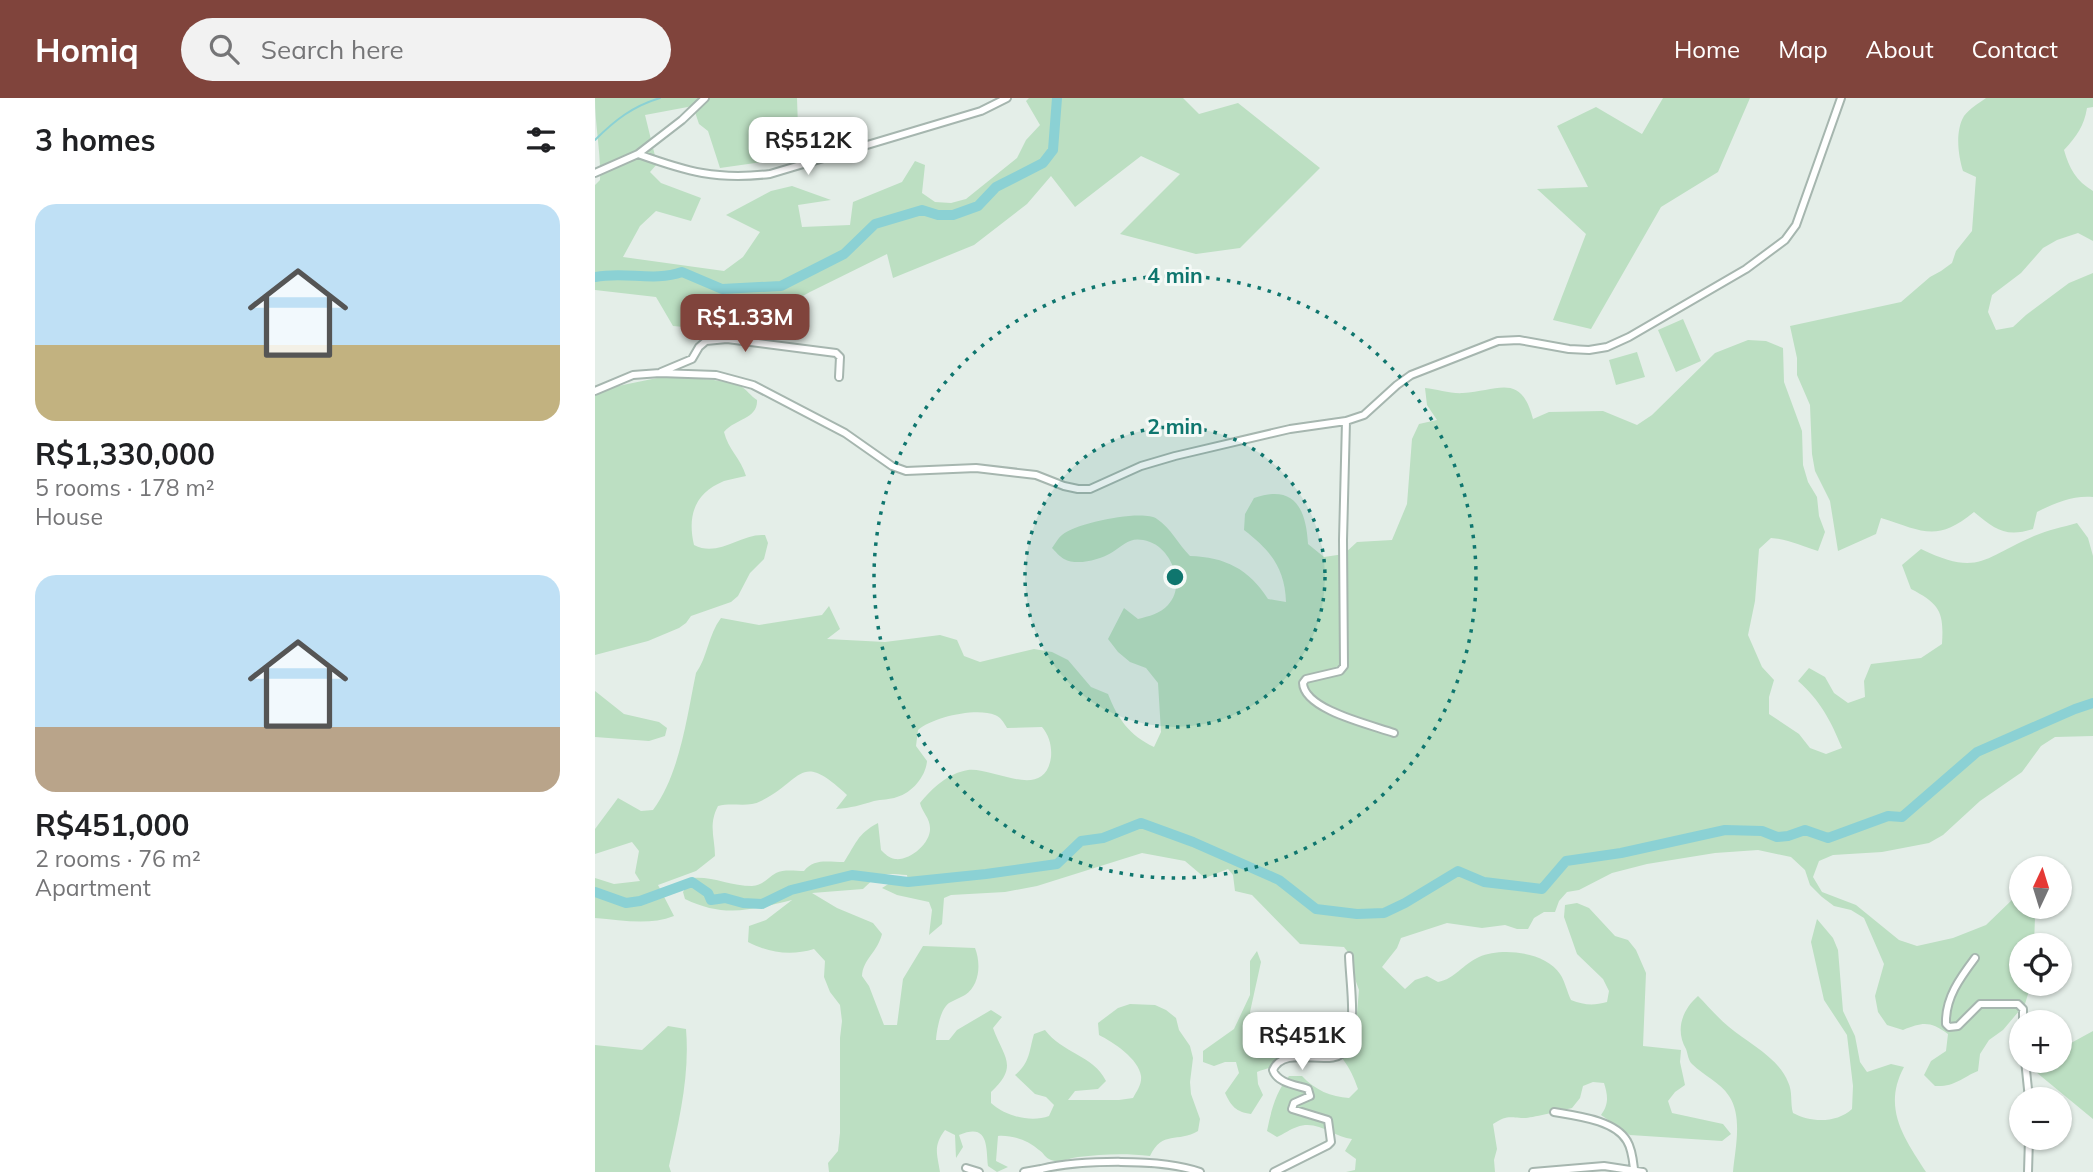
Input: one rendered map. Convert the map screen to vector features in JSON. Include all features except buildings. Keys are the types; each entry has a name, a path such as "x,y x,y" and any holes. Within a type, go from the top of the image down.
{"street":[{"path":"595,173 638,154 682,120 705,98"},
{"path":"638,154 706,175 737,177 770,174 981,111 1007,98"},
{"path":"595,391 633,375 716,375 753,385 845,433 892,466 906,471 954,467 1004,471 1036,475 1078,489 1090,489 1140,466 1175,456 1364,415 1411,376 1498,341 1519,340 1589,350 1607,348 1629,337 1746,269 1785,240 1796,225 1841,98"},
{"path":"660,373 692,359 699,346 706,341 733,338 836,353 839,357 839,377"},
{"path":"1346,421 1344,666 1340,671 1306,679 1303,690 1326,709 1394,733"},
{"path":"1273,1172 1331,1142 1328,1120 1292,1109 1294,1104 1310,1096 1308,1088 1280,1080 1273,1070 1275,1064 1284,1060 1298,1057 1333,1058 1345,1050 1351,1028 1349,956"},
{"path":"1975,958 1955,985 1946,1024 1949,1027 1958,1026 1980,1004 2018,1003 2023,1010"},
{"path":"1554,1112 1578,1116 1612,1127 1621,1133 1629,1143 1635,1169"},
{"path":"2028,1172 2029,1150"},
{"path":"1024,1172 1074,1164 1131,1163 1169,1165 1200,1172"},
{"path":"1533,1172 1604,1166 1643,1172"},
{"path":"966,1168 979,1172"}],"green space":[{"path":"595,98 797,98 799,157 720,168 708,131 699,124 693,106 645,115 657,164 650,172 661,183 701,198 691,221 656,211 640,226 623,257 724,271 743,257 760,232 726,215 771,191 792,186 831,200 798,205 802,227 850,225 853,202 902,182 915,161 925,165 922,193 935,202 951,203 966,199 1017,158 1026,140 1040,125 1026,101 1029,98 1183,98 1199,114 1238,103 1320,168 1240,248 1196,254 1120,234 1180,174 1141,156 1075,207 1051,176 1027,204 974,245 893,278 887,254 738,332 673,326 656,297 595,290 595,185 600,180 600,170"},
{"path":"1663,98 1750,98 1718,172 1661,207 1591,329 1553,320 1586,234 1537,189 1588,187 1557,126 1596,107 1642,134"},
{"path":"1986,98 2093,98 2093,107 2087,108 2079,130 2064,150 2074,174 2093,191 2093,241 2078,233 2043,248 2021,273 1992,295 1988,312 1996,330 2013,327 2069,283 2093,273 2093,497 2071,498 2037,512 2033,529 2015,533 1995,527 1974,512 1949,528 1929,532 1881,518 1876,534 1838,551 1830,501 1815,471 1810,405 1797,375 1797,358 1790,326 1901,302 1930,277 1952,263 1956,251 1972,231 1976,177 1963,171 1959,129 1966,113"},
{"path":"1683,319 1701,361 1676,372 1658,330"},
{"path":"1748,340 1766,341 1783,348 1784,382 1802,431 1803,465 1808,482 1817,497 1819,516 1825,532 1818,551 1771,538 1759,549 1755,601 1748,635 1762,667 1774,680 1769,697 1769,714 1799,734 1810,748 1826,754 1842,748 1824,712 1798,681 1809,668 1825,677 1834,693 1848,703 1865,697 1864,681 1871,664 1921,658 1942,644 1942,624 1938,610 1928,599 1911,589 1902,565 1921,549 1956,562 1969,563 1991,557 2039,534 2077,523 2088,538 2093,556 2093,736 2055,737 2041,746 2022,772 1980,801 1943,835 1929,843 1882,852 1833,855 1819,861 1813,877 1822,892 1856,905 1899,940 1917,946 1953,938 1986,925 2009,903 2009,919 2035,919 2034,933 2009,933 2009,996 2027,996 2025,1004 2020,1010 2009,1010 2009,1023 1989,1040 1980,1054 1978,1071 1958,1082 1935,1086 1924,1075 1931,1061 1946,1051 1948,1034 1926,1024 1903,1030 1887,1025 1878,1012 1875,996 1884,964 1864,918 1851,910 1834,906 1822,897 1810,885 1805,870 1791,857 1758,850 1715,853 1647,864 1612,873 1579,890 1567,892 1559,901 1555,912 1544,912 1534,918 1528,929 1505,925 1482,928 1447,923 1401,938 1397,948 1382,967 1405,989 1415,980 1427,976 1438,982 1444,980 1479,957 1511,952 1534,956 1553,967 1562,977 1571,1000 1589,1004 1607,1002 1609,991 1603,979 1577,954 1564,917 1565,905 1577,903 1589,908 1615,936 1628,940 1636,950 1646,973 1643,1046 1681,1050 1680,1062 1685,1085 1668,1101 1672,1113 1723,1124 1731,1134 1722,1141 1630,1135 1601,1115 1607,1103 1604,1083 1593,1082 1583,1086 1580,1098 1572,1108 1526,1118 1506,1118 1493,1124 1497,1149 1495,1172 1346,1172 1355,1170 1356,1159 1345,1151 1352,1139 1311,1125 1294,1128 1277,1137 1267,1131 1277,1095 1289,1076 1302,1076 1318,1089 1342,1097 1349,1098 1358,1089 1350,1070 1339,1055 1323,1047 1313,1048 1299,1052 1279,1065 1257,1072 1263,1095 1251,1114 1235,1108 1225,1093 1239,1073 1236,1062 1214,1066 1203,1062 1203,1051 1234,1029 1250,995 1250,961 1257,951 1261,962 1250,1012 1254,1024 1279,1041 1316,1035 1322,1024 1332,1016 1345,1017 1357,1013 1359,990 1351,968 1351,956 1344,947 1300,944 1252,895 1235,891 1233,875 1228,869 1205,878 1185,861 1142,853 1037,886 1005,892 951,895 944,898 942,924 929,935 932,910 929,902 897,895 882,888 890,883 908,882 907,875 883,875 863,889 812,893 837,908 873,923 882,934 862,976 869,986 884,1025 897,1025 903,979 923,946 975,948 978,967 974,986 943,1010 936,1040 949,1040 957,1030 991,1010 1002,1017 993,1028 1005,1055 1007,1068 1000,1083 991,1092 991,1103 1011,1115 1042,1118 1049,1116 1054,1105 1046,1097 1035,1094 1015,1075 1026,1061 1034,1034 1045,1030 1060,1044 1093,1065 1106,1081 1098,1089 1075,1091 1068,1100 1133,1098 1141,1082 1136,1063 1125,1052 1099,1035 1098,1023 1118,1008 1130,1004 1155,1005 1166,1010 1176,1018 1179,1030 1190,1046 1193,1058 1191,1094 1200,1119 1198,1131 1165,1140 1150,1156 1105,1155 1058,1161 1049,1159 1025,1141 998,1136 996,1161 1008,1167 997,1172 988,1166 986,1144 981,1134 969,1132 959,1135 963,1147 956,1158 955,1135 945,1130 937,1145 940,1172 829,1172 828,1163 838,1151 840,1133 842,1021 840,1005 830,992 824,977 825,961 814,949 780,952 748,942 749,926 766,920 792,900 750,909 725,910 712,909 685,899 683,892 692,878 752,886 779,872 804,871 812,864 822,862 844,862 861,835 878,823 881,850 884,853 895,859 913,854 927,839 930,828 920,803 948,778 968,770 979,770 1029,780 1039,778 1047,770 1051,749 1042,727 1007,728 999,717 987,713 955,715 933,721 918,730 916,746 927,761 926,767 913,788 903,795 836,809 847,795 831,781 810,772 802,773 756,803 718,806 713,825 715,856 696,871 658,885 674,916 645,922 595,918 595,878 614,884 640,881 635,873 639,851 632,842 595,854 595,829 618,798 641,811 653,810 662,796 681,744 696,673 721,618 759,625 822,615 829,606 840,629 827,639 885,642 940,635 957,640 964,656 980,662 1034,649 1052,652 1068,660 1091,687 1108,694 1125,725 1154,747 1161,732 1158,683 1146,668 1130,662 1108,639 1124,608 1138,619 1158,613 1168,605 1176,588 1174,569 1158,546 1143,540 1129,542 1094,560 1069,561 1052,548 1062,535 1081,526 1109,519 1149,516 1166,527 1190,556 1225,562 1244,572 1268,599 1286,602 1283,579 1274,561 1244,530 1245,514 1254,498 1279,494 1295,502 1301,510 1308,544 1324,557 1344,554 1357,542 1392,540 1407,504 1412,439 1419,424 1437,420 1427,405 1425,388 1458,393 1507,388 1522,395 1533,419 1549,412 1603,411 1637,425 1652,415 1715,353"},
{"path":"1637,352 1645,377 1616,385 1609,360"},
{"path":"662,377 733,384 742,387 757,400 750,415 724,432 746,476 724,481 706,492 695,506 692,534 694,545 703,548 721,547 756,535 765,535 768,543 764,559 750,573 738,596 731,602 691,616 679,628 648,641 595,655 595,395 618,386"},
{"path":"595,691 624,714 659,722 667,728 665,736 649,741 595,737"},
{"path":"1817,919 1833,938 1838,950 1843,1011 1855,1036 1860,1062 1867,1072 1891,1064 1904,1067 1895,1096 1895,1109 1904,1135 1926,1172 1733,1172 1736,1113 1729,1096 1691,1062 1681,1035 1684,1014 1698,996 1725,1023 1778,1066 1790,1086 1793,1113 1816,1120 1846,1114 1852,1109 1853,1086 1847,1035 1824,1000 1811,942"},
{"path":"668,1026 686,1029 687,1046 683,1098 669,1166 671,1172 595,1172 595,1045 642,1050"},
{"path":"2093,1031 2093,1119 2072,1102 2072,1087 2054,1087 2037,1073 2072,1073 2072,1042"}],"waterway":[{"path":"595,140 625,114 660,98"},
{"path":"595,277 661,276 682,272 722,289 781,286 844,254 875,224 922,210 938,215 953,215 978,206 996,187 1043,163 1053,150 1057,98"},
{"path":"595,892 626,903 640,901 692,882 708,893 711,900 725,898 762,904 791,890 852,875 908,882 1057,864 1081,841 1103,838 1141,823 1193,842 1279,880 1316,909 1357,914 1384,913 1458,871 1484,882 1542,889 1566,861 1621,853 1725,830 1762,831 1777,837 1805,830 1828,838 1888,816 1902,817 1977,752 2093,703"}]}
